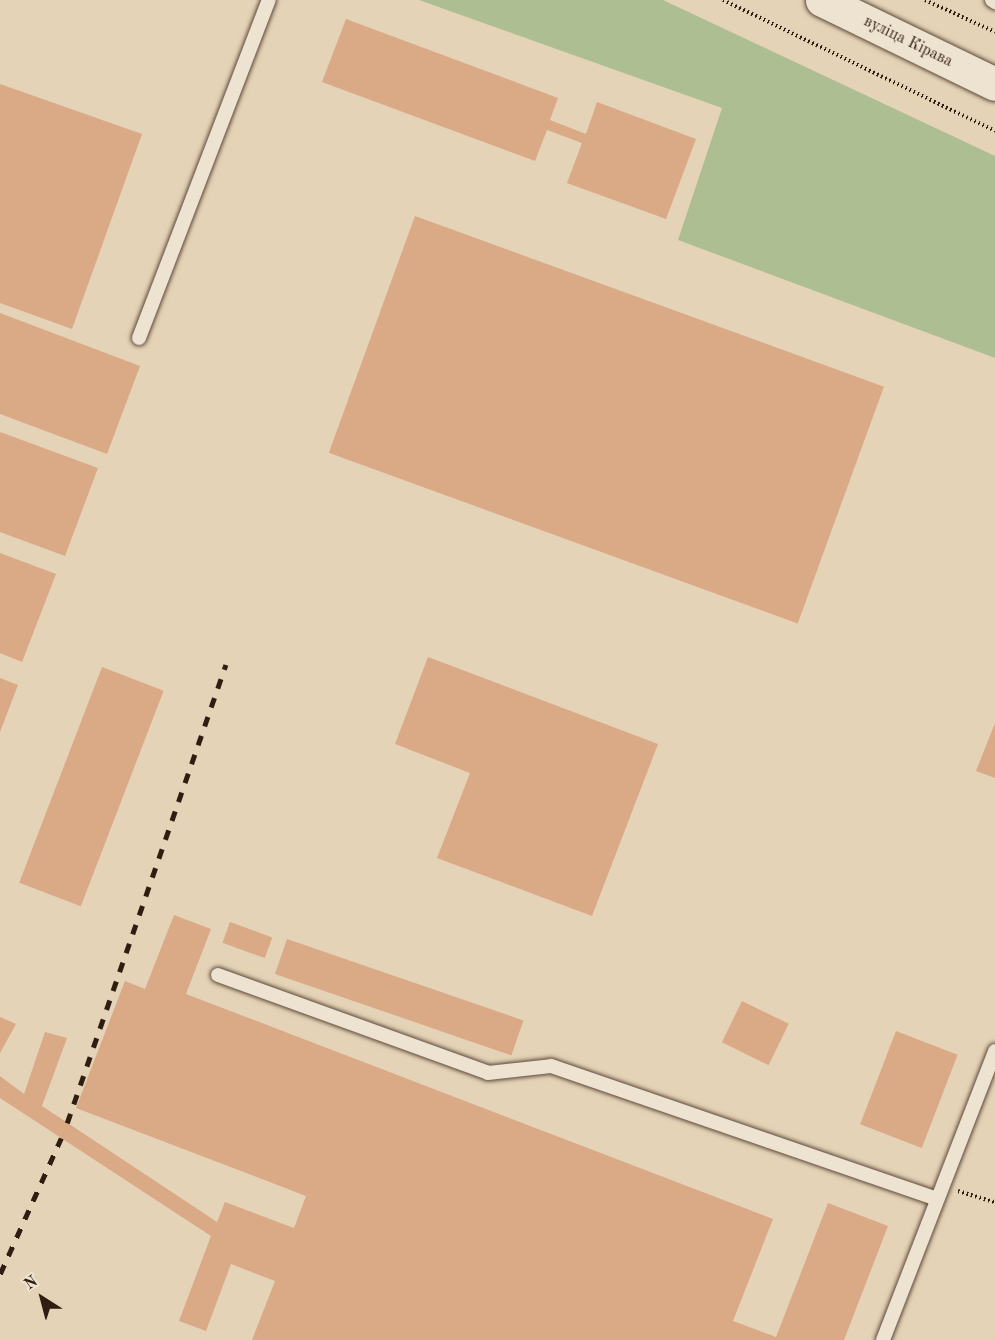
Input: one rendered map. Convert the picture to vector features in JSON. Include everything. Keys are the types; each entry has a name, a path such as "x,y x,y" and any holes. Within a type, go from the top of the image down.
{"main road":[{"name":"вуліца Кірава","path":"822,0 995,84"}],"lane":[{"path":"139,338 269,0"},
{"path":"218,975 488,1072 551,1066 938,1199"},
{"path":"883,1340 995,1051"}],"path":[{"path":"723,0 995,130"},
{"path":"925,0 995,32"},
{"path":"943,1186 995,1202"}],"green space":[{"path":"419,0 663,0 995,156 995,358 678,240 722,108"}],"building":[{"path":"346,19 558,98 550,120 586,134 597,102 696,139 666,219 567,183 582,143 547,130 535,161 322,82"},
{"path":"0,84 142,134 72,329 0,303"},
{"path":"415,216 884,387 798,623 329,453"},
{"path":"0,313 140,366 107,454 0,414"},
{"path":"0,432 98,468 65,556 0,532"},
{"path":"0,553 56,574 22,662 0,653"},
{"path":"428,657 658,744 592,916 437,858 470,773 395,744"},
{"path":"102,667 164,691 81,906 19,883"},
{"path":"0,678 18,685 0,732"},
{"path":"995,723 995,778 976,771"},
{"path":"174,915 211,929 186,994 773,1219 733,1321 776,1337 828,1203 888,1226 844,1340 252,1340 275,1281 231,1264 206,1331 179,1321 211,1236 0,1098 0,1076 24,1094 45,1032 67,1038 42,1106 217,1222 225,1202 294,1228 306,1196 76,1108 125,981 145,989"},
{"path":"230,922 272,937 265,958 222,943"},
{"path":"287,939 523,1020 511,1055 275,974"},
{"path":"742,1001 789,1024 769,1065 722,1042"},
{"path":"0,1017 16,1024 0,1053"},
{"path":"896,1031 958,1055 922,1148 860,1124"}],"railway":[{"path":"67,1123 226,665"},
{"path":"0,1274 61,1138"}]}
